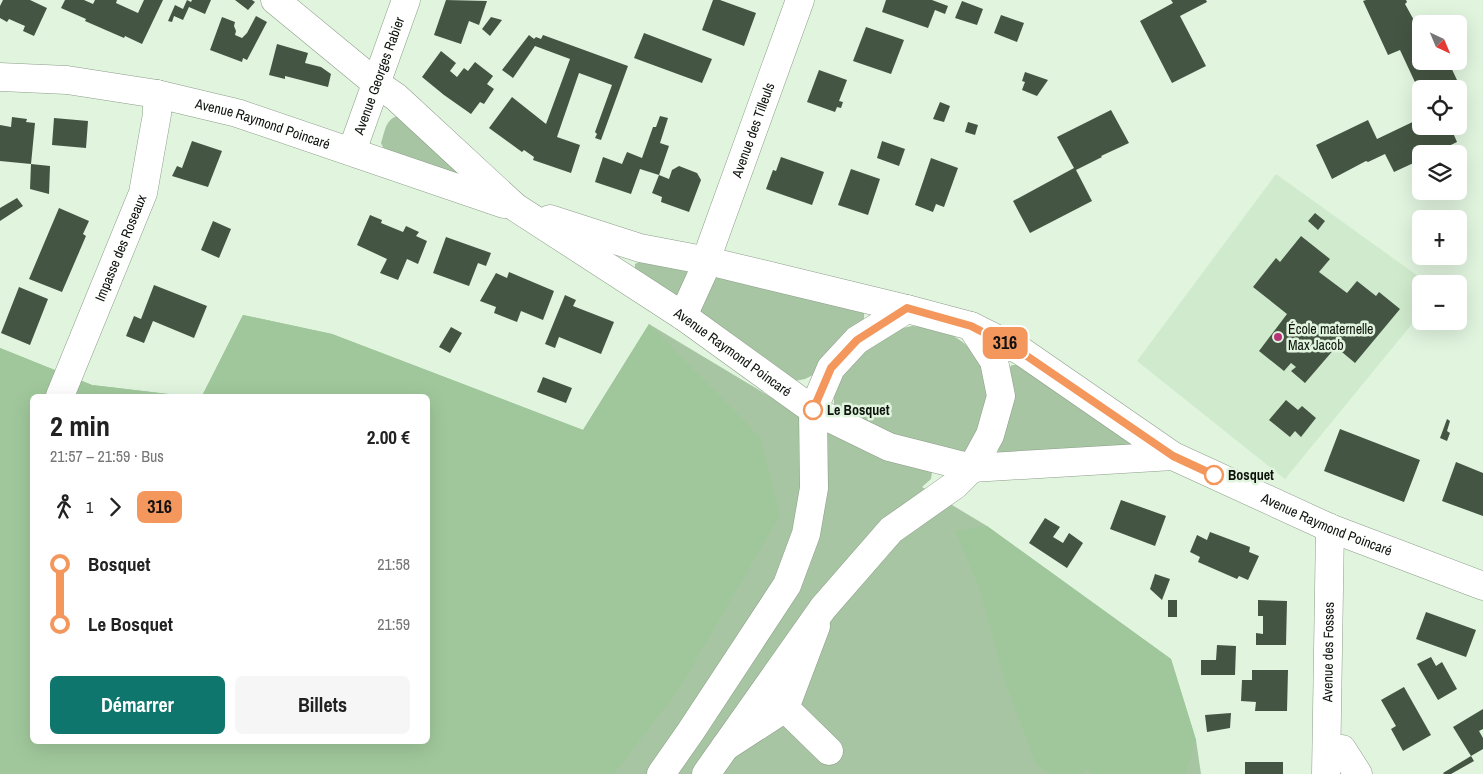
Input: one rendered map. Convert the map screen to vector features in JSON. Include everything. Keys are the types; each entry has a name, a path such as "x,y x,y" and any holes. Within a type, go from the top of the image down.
{"street":[{"path":"275,0 377,84 396,97 515,207"},
{"name":"Avenue Georges Rabier","path":"352,151 406,0"},
{"name":"Avenue des Tilleuls","path":"683,316 708,261 711,246 800,0"},
{"name":"Avenue Raymond Poincaré","path":"0,76 67,80 158,94 237,113 640,248 708,261 907,308 971,326 1021,352 1173,456 1330,528 1483,586"},
{"name":"Impasse des Roseaux","path":"61,394 143,193 157,114 158,94"},
{"name":"Avenue Raymond Poincaré","path":"515,207 683,316 813,410 889,447 972,468 1173,456"},
{"path":"661,774 786,585 806,534 814,488 813,410 831,368 857,340 907,308"},
{"path":"706,774 823,608 892,530 954,485 972,468 990,435 1001,396 994,361 971,326"},
{"name":"Avenue des Fosses","path":"1327,761 1330,528"},
{"path":"711,774 726,747 785,708 823,608"},
{"path":"785,708 828,752"},
{"path":"1327,761 1342,749 1358,774"}],"shaded area":[{"path":"398,116 460,171 458,174 384,149 381,143 386,126 390,120"},
{"name":"École maternelle Max Jacob","path":"1276,174 1416,275 1412,275 1412,324 1285,479 1137,361"},
{"path":"639,262 689,272 677,298 635,269 635,264"},
{"path":"711,277 864,311 864,320 815,374 795,381 698,312"},
{"path":"243,315 332,334 583,430 649,324 834,435 928,469 932,472 931,479 922,487 987,526 1171,659 1196,740 1201,774 0,774 0,348 92,385 168,394 30,394 30,744 430,744 430,394 203,394"},
{"path":"243,315 332,334 583,430 649,324 760,437 780,515 679,689 614,774 0,774 0,348 92,385 168,394 30,394 30,744 430,744 430,394 203,394"},
{"path":"912,326 937,330 958,339 975,355 981,365 987,388 986,410 980,428 966,451 944,451 901,439 866,425 834,404 834,394 841,377 866,350 898,329"},
{"path":"1012,365 1017,365 1139,445 999,453 997,448 1008,369"},
{"path":"987,526 1171,659 1196,740 1185,774 1091,774 1089,768 1081,774 1050,774 1036,764 1006,685 979,587 955,531"}],"building":[{"path":"3,0 30,0 47,8 34,36 23,31 25,26 9,19 7,22 0,18 0,6"},
{"path":"65,0 84,0 93,4 95,0 117,0 116,3 138,13 144,0 163,0 142,44 85,21 86,19 61,8"},
{"path":"187,0 191,2 192,0 211,0 205,14 189,7 183,20 174,16 172,22 168,21 175,5 183,9"},
{"path":"235,0 252,0 255,2 248,10"},
{"path":"446,0 487,1 479,25 469,21 461,44 434,35"},
{"path":"713,0 720,0 756,13 744,46 702,30"},
{"path":"886,0 932,0 948,6 945,14 935,10 928,28 882,12"},
{"path":"1171,0 1206,0 1207,2 1180,16 1206,66 1172,83 1140,21 1173,3"},
{"path":"1406,0 1405,4 1412,17 1412,70 1452,70 1457,80 1414,80 1400,50 1388,55 1363,1"},
{"path":"962,1 983,9 977,25 955,18"},
{"path":"1001,15 1024,23 1017,42 994,33"},
{"path":"256,16 267,22 247,60 243,58 242,62 210,50 222,17 235,22 235,35 242,38 247,33"},
{"path":"491,17 502,20 490,36 482,29"},
{"path":"866,27 904,40 891,74 853,61"},
{"path":"644,33 712,59 702,83 634,58"},
{"path":"529,35 534,39 536,37 541,39 543,35 628,66 601,140 595,138 597,134 595,132 612,85 579,73 557,137 580,145 571,173 533,160 534,157 524,150 522,152 489,128 512,97 546,124 570,59 535,46 513,78 502,70"},
{"path":"277,44 308,53 305,63 321,67 331,74 328,87 285,76 285,79 269,75"},
{"path":"441,51 456,63 450,71 457,77 464,68 468,71 475,62 493,76 487,84 494,89 484,104 480,102 471,114 422,77"},
{"path":"819,70 847,80 839,101 843,102 841,108 837,107 835,112 807,102"},
{"path":"1025,72 1048,80 1037,96 1022,90 1025,82 1022,81"},
{"path":"940,102 950,106 944,122 933,119"},
{"path":"1111,110 1129,143 1076,170 1092,201 1030,233 1013,201 1074,168 1057,137"},
{"path":"660,116 668,118 660,143 669,146 659,175 640,169 631,194 595,182 603,157 622,164 627,152 642,158 653,127 656,127"},
{"path":"12,117 27,119 26,122 35,123 31,164 0,161 0,125 11,127"},
{"path":"54,118 88,121 86,148 52,145"},
{"path":"1368,120 1377,139 1412,122 1412,135 1454,135 1457,142 1451,145 1412,145 1412,164 1394,172 1385,154 1368,162 1366,161 1332,179 1316,145"},
{"path":"968,122 978,125 975,135 965,132"},
{"path":"192,141 222,151 208,187 172,176 177,166 182,168"},
{"path":"882,141 905,149 899,166 877,158"},
{"path":"781,157 824,172 812,205 766,189 773,170 776,171"},
{"path":"931,158 958,168 944,207 936,204 933,212 915,205"},
{"path":"31,164 50,166 49,194 30,189"},
{"path":"679,166 697,173 701,180 689,212 661,202 662,197 652,193 659,175 669,179 672,170"},
{"path":"851,169 880,179 868,215 838,205"},
{"path":"17,198 23,206 0,221 0,208"},
{"path":"59,208 89,221 83,234 86,236 62,292 29,279"},
{"path":"1315,213 1325,221 1318,230 1308,221"},
{"path":"370,215 382,220 381,223 403,232 406,226 419,232 416,236 427,241 418,264 407,259 398,280 380,273 387,259 357,245"},
{"path":"213,221 231,229 219,258 201,250"},
{"path":"1301,236 1330,259 1319,272 1347,293 1357,281 1376,296 1379,292 1400,309 1355,363 1336,347 1305,383 1291,371 1296,367 1291,363 1284,371 1259,351 1287,314 1253,287 1276,258 1280,262"},
{"path":"446,237 491,253 486,266 478,263 469,286 433,273"},
{"path":"509,272 554,291 543,320 521,311 517,322 494,313 496,307 480,301 496,273 507,278"},
{"path":"154,285 207,306 194,338 153,321 144,343 126,336 134,316 141,319"},
{"path":"19,287 48,299 30,345 1,333"},
{"path":"565,295 576,300 573,306 614,322 601,354 559,337 555,348 545,344"},
{"path":"451,327 462,333 450,353 439,347"},
{"path":"543,377 572,388 566,403 537,392"},
{"path":"1286,400 1298,410 1302,406 1316,418 1301,437 1295,431 1290,437 1269,420"},
{"path":"1447,419 1450,421 1447,431 1450,433 1447,441 1440,438"},
{"path":"1340,429 1420,460 1404,502 1324,471"},
{"path":"1456,462 1483,473 1483,516 1442,501"},
{"path":"1121,500 1166,516 1155,546 1110,529"},
{"path":"1045,518 1060,527 1053,537 1063,543 1069,533 1083,543 1067,568 1029,543"},
{"path":"1210,532 1250,547 1249,552 1259,556 1248,580 1239,576 1237,579 1198,562 1200,557 1190,552 1197,535 1207,540"},
{"path":"1155,574 1170,579 1162,600 1150,589"},
{"path":"1168,600 1177,600 1177,617 1168,617"},
{"path":"1258,600 1287,601 1286,645 1256,645 1256,633 1263,634 1263,616 1258,616"},
{"path":"1426,612 1476,630 1466,657 1416,639"},
{"path":"1217,645 1236,646 1235,675 1201,675 1201,660 1216,660"},
{"path":"1431,657 1436,666 1442,662 1457,689 1438,700 1417,664"},
{"path":"1252,670 1288,670 1287,711 1255,711 1256,702 1241,701 1242,680 1252,680"},
{"path":"1404,687 1431,735 1403,751 1391,729 1396,726 1381,700"},
{"path":"1483,709 1483,729 1479,731 1483,738 1483,749 1471,756 1453,727"},
{"path":"1231,713 1230,728 1207,732 1205,715"},
{"path":"1471,756 1474,761 1451,774 1443,773"},
{"path":"1245,762 1283,762 1283,774 1245,774"}],"bus line":[{"name":"316","path":"813,410 831,368 857,340 907,308 971,326 1021,352 1173,456 1214,475"}],"place":[{"name":"École maternelle Max Jacob","path":"1278,337"},
{"name":"Le Bosquet","path":"813,410"},
{"name":"Bosquet","path":"1214,475"}]}
